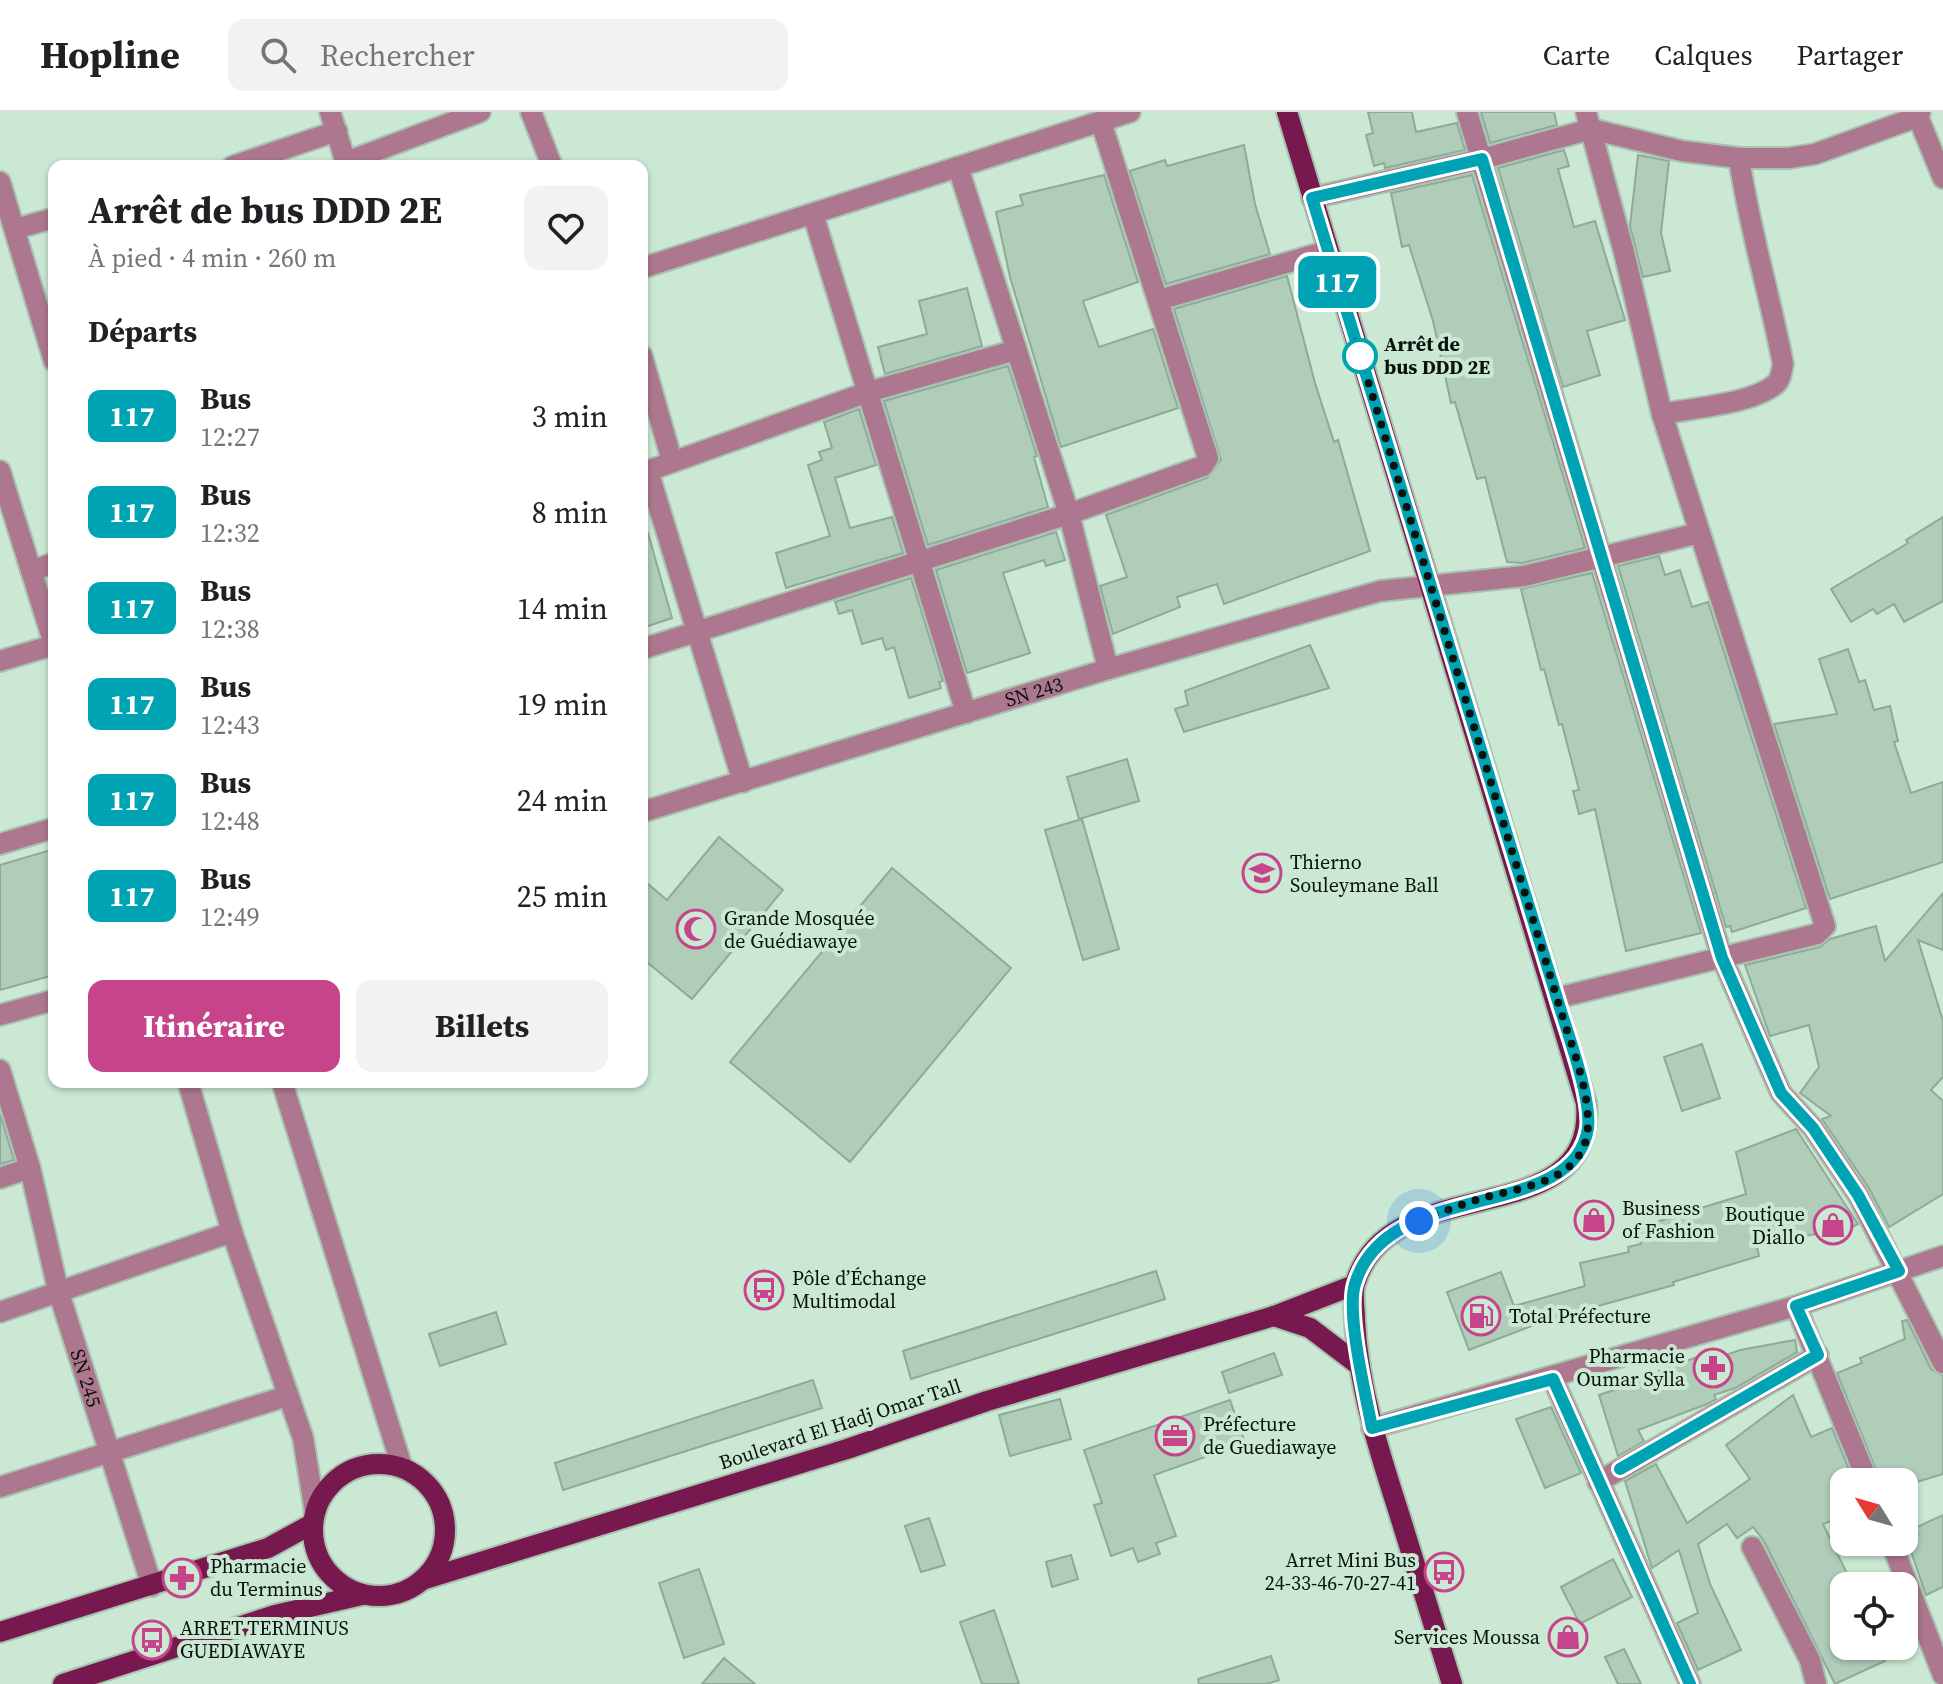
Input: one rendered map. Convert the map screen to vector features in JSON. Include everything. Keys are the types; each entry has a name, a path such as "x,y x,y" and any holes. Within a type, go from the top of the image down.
{"main road":[{"path":"1287,112 1557,998 1586,1103 1588,1127 1580,1151 1564,1172 1538,1186 1478,1199 1394,1232 1371,1253 1354,1285 1360,1366 1372,1428 1452,1684"},
{"name":"Boulevard El Hadj Omar Tall","path":"63,1684 275,1615 362,1595 394,1594 422,1580 847,1449 987,1401 1274,1316 1354,1285"},
{"path":"1274,1316 1310,1328 1360,1366"},
{"path":"362,1595 331,1577 321,1563 312,1537 313,1518 324,1492 349,1471 381,1463 402,1467 427,1484 444,1516 441,1553 422,1580"},
{"path":"0,1632 268,1548 313,1518"}],"street":[{"path":"357,160 480,112"},
{"path":"531,112 550,160"},
{"path":"648,266 1130,112"},
{"path":"1467,112 1722,958 1781,1093 1813,1128 1858,1195 1943,1363"},
{"path":"1312,198 1482,159 1588,120 1682,151 1739,158 1815,154 1918,114 1943,178"},
{"path":"1557,998 1817,934 1825,926 1662,414 1588,120"},
{"path":"246,160 334,121 346,160"},
{"path":"648,647 1069,514 1206,462 1159,300 1101,122"},
{"path":"1662,414 1756,395 1774,386 1781,377 1783,364 1767,283 1747,216 1739,158"},
{"path":"958,167 1069,514 1108,669"},
{"path":"0,182 48,341"},
{"path":"813,214 966,713"},
{"path":"15,229 48,220"},
{"path":"1159,300 1327,251"},
{"path":"648,471 868,392 1016,350"},
{"path":"648,377 672,461"},
{"path":"0,471 5,507 31,571 48,626"},
{"path":"648,482 743,782"},
{"name":"SN 243","path":"648,810 1108,669 1380,591 1512,578 1699,533"},
{"path":"31,571 48,565"},
{"path":"0,661 48,647"},
{"path":"0,844 48,830"},
{"path":"0,1015 48,1002"},
{"name":"SN 245","path":"0,1070 30,1168 58,1290 152,1586"},
{"path":"190,1088 232,1232 303,1438 313,1518"},
{"path":"284,1088 402,1467"},
{"path":"0,1178 30,1168"},
{"path":"0,1312 232,1232"},
{"path":"1372,1428 1553,1379 1796,1306 1943,1256"},
{"path":"1796,1306 1862,1468"},
{"path":"1598,1482 1818,1355"},
{"path":"1553,1379 1690,1684"},
{"path":"0,1487 287,1396"},
{"path":"1752,1547 1810,1660 1816,1684"},
{"path":"1896,1556 1943,1677 1934,1684"}],"building":[{"path":"1368,112 1412,112 1416,132 1457,123 1465,150 1385,168 1384,163 1374,166 1366,135 1373,133"},
{"path":"1481,112 1554,112 1557,125 1490,143"},
{"path":"1244,145 1255,204 1270,254 1166,284 1130,171 1165,160 1167,166"},
{"path":"1564,150 1569,166 1558,169 1574,227 1595,221 1625,320 1587,331 1600,375 1563,387 1498,168"},
{"path":"1638,155 1669,161 1661,233 1670,271 1643,277 1630,226"},
{"path":"1104,175 1138,282 1083,301 1099,347 1153,329 1178,408 1061,447 1010,277 996,212 1023,205 1020,195"},
{"path":"1472,175 1585,548 1522,563 1507,562 1485,477 1477,479 1455,402 1451,403 1433,321 1409,245 1402,247 1391,193"},
{"path":"1287,276 1315,383 1334,442 1338,440 1370,551 1224,604 1217,584 1177,597 1180,607 1113,634 1100,586 1127,577 1106,515 1207,478 1221,460 1174,309"},
{"path":"967,288 982,346 885,374 878,347 927,334 919,301"},
{"path":"1008,366 1037,456 1034,457 1048,507 928,545 884,401"},
{"path":"859,409 876,465 835,478 850,528 892,517 903,553 786,588 776,553 830,536 808,465 822,460 819,452 832,448 824,422"},
{"path":"1943,517 1943,601 1904,622 1894,604 1877,614 1873,609 1851,622 1831,589 1908,543 1906,540"},
{"path":"1056,532 1065,560 1046,566 1044,560 1003,573 1030,653 967,673 936,570"},
{"path":"648,533 672,618 648,626"},
{"path":"1659,556 1665,575 1680,570 1692,607 1708,602 1806,908 1732,932 1730,926 1726,927 1618,566"},
{"path":"1592,573 1701,933 1626,951 1595,809 1579,814 1573,791 1579,790 1562,724 1559,725 1544,669 1541,670 1521,589"},
{"path":"911,578 943,681 939,682 941,688 909,698 894,647 886,650 882,638 862,644 852,610 839,614 835,602"},
{"path":"1310,645 1329,688 1184,732 1175,709 1188,705 1185,691"},
{"path":"1848,649 1859,682 1865,680 1874,710 1890,706 1898,741 1894,742 1911,793 1943,782 1943,862 1830,899 1774,724 1837,714 1819,659"},
{"path":"1127,759 1139,801 1079,819 1067,777"},
{"path":"1082,819 1119,949 1083,960 1045,830"},
{"name":"Grande Mosquée de Guédiawaye","path":"719,837 783,890 692,999 648,963 648,884 667,900"},
{"path":"48,851 48,977 0,990 0,865"},
{"path":"892,868 1011,968 850,1162 730,1062"},
{"path":"1943,893 1943,950 1918,940 1943,1021 1943,1077 1931,1090 1943,1101 1943,1194 1889,1227 1869,1188 1822,1119 1831,1116 1800,1093 1819,1067 1809,1025 1770,1036 1745,965 1820,947 1830,939 1876,926 1885,961"},
{"path":"1702,1044 1720,1098 1682,1111 1664,1057"},
{"path":"0,1114 14,1160 0,1164"},
{"path":"1796,1129 1858,1224 1834,1236 1829,1227 1815,1234 1757,1247 1759,1256 1673,1282 1674,1285 1569,1314 1570,1317 1548,1323 1547,1320 1469,1350 1447,1292 1501,1272 1514,1306 1585,1286 1580,1263 1629,1252 1628,1247 1641,1244 1637,1228 1746,1194 1736,1152"},
{"path":"1156,1271 1165,1299 911,1379 903,1351"},
{"path":"496,1312 506,1344 440,1366 429,1334"},
{"path":"1907,1320 1931,1369 1943,1376 1943,1474 1918,1482 1918,1468 1875,1468 1837,1373 1862,1363 1860,1358 1905,1339 1902,1321"},
{"path":"1795,1340 1797,1352 1735,1388 1714,1395 1716,1399 1707,1404 1638,1430 1644,1441 1618,1456 1599,1395 1660,1375 1659,1371 1700,1356 1703,1363 1740,1350"},
{"path":"1274,1353 1282,1375 1229,1393 1222,1372"},
{"path":"813,1380 822,1408 563,1490 555,1463"},
{"path":"1793,1395 1811,1437 1832,1428 1848,1468 1830,1468 1830,1521 1823,1524 1830,1538 1830,1556 1838,1556 1846,1572 1830,1572 1830,1660 1885,1661 1835,1684 1764,1541 1753,1527 1737,1538 1727,1524 1698,1544 1710,1584 1741,1650 1698,1670 1677,1623 1698,1613 1679,1550 1652,1568 1625,1481 1656,1464 1687,1523 1750,1479 1726,1445"},
{"path":"1060,1399 1071,1439 1010,1456 999,1415"},
{"path":"1230,1400 1245,1443 1154,1475 1176,1536 1156,1543 1160,1554 1138,1562 1133,1548 1111,1556 1094,1505 1102,1503 1084,1450"},
{"path":"1551,1407 1581,1473 1545,1488 1516,1419"},
{"path":"1943,1515 1943,1587 1926,1595 1913,1556 1918,1556 1918,1527"},
{"path":"929,1518 945,1565 921,1572 905,1526"},
{"path":"1071,1555 1078,1579 1052,1587 1046,1562"},
{"path":"1613,1559 1632,1597 1580,1624 1561,1587"},
{"path":"699,1569 724,1644 684,1658 659,1583"},
{"path":"994,1610 1019,1684 982,1684 960,1622"},
{"path":"1624,1649 1641,1684 1618,1684 1605,1657"},
{"path":"1271,1656 1279,1680 1267,1684 1199,1684 1198,1679"},
{"path":"724,1658 755,1684 702,1684"}],"bus line":[{"name":"117","path":"1620,1469 1818,1355 1796,1306 1899,1271 1858,1195 1813,1128 1781,1093 1722,958 1482,159 1312,198 1557,998 1586,1103 1588,1127 1580,1151 1564,1172 1538,1186 1478,1199 1394,1232 1371,1253 1354,1285 1356,1337 1372,1428 1553,1379 1690,1684"}],"place":[{"name":"Arrêt de bus DDD 2E","path":"1360,356"},
{"name":"Thierno Souleymane Ball","path":"1262,873"},
{"name":"Grande Mosquée de Guédiawaye","path":"696,929"},
{"name":"Business of Fashion","path":"1594,1220"},
{"name":"Boutique Diallo","path":"1833,1225"},
{"name":"Pôle d’Échange Multimodal","path":"764,1290"},
{"name":"Total Préfecture","path":"1481,1316"},
{"name":"Pharmacie Oumar Sylla","path":"1713,1368"},
{"name":"Préfecture de Guediawaye","path":"1175,1436"},
{"name":"Arret Mini Bus 24-33-46-70-27-41","path":"1444,1572"},
{"name":"Pharmacie du Terminus","path":"182,1578"},
{"name":"Services Moussa","path":"1568,1637"},
{"name":"ARRET TERMINUS GUEDIAWAYE","path":"152,1640"}],"route":[{"path":"1360,356 1356,342 1557,998 1586,1103 1588,1127 1580,1151 1564,1172 1538,1186 1478,1199 1419,1221"}]}
